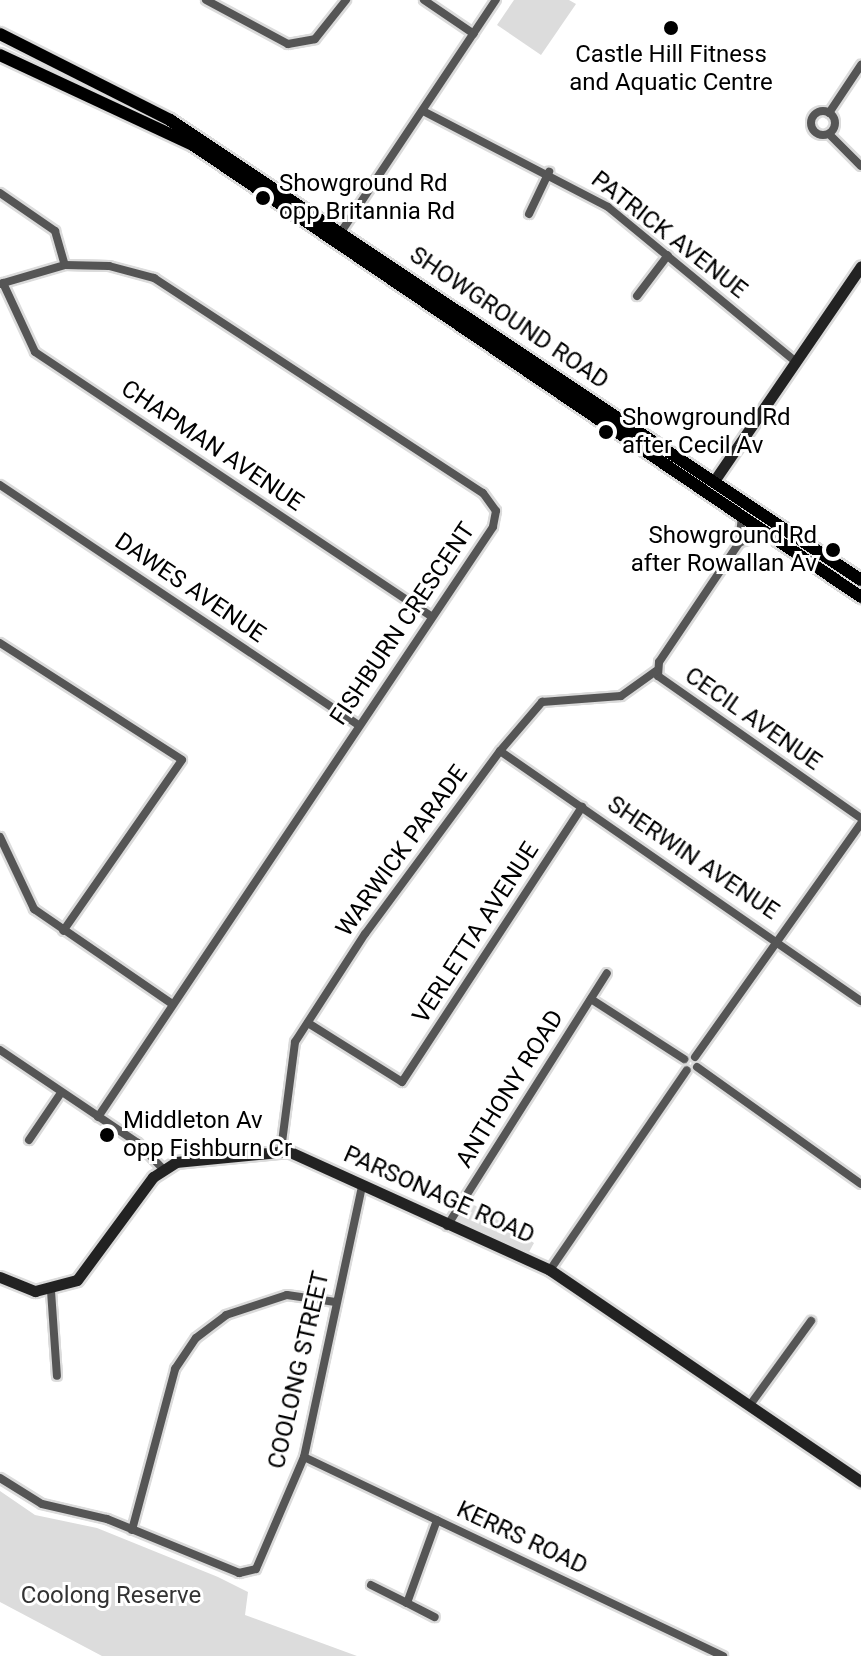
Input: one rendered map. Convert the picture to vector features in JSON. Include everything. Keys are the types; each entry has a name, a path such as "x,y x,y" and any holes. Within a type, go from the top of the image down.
{"main road":[{"name":"SHOWGROUND ROAD","path":"0,34 170,120 861,580"},
{"name":"SHOWGROUND ROAD","path":"0,55 193,145 861,597"},
{"path":"706,493 714,481"}],"street":[{"path":"206,0 288,44 315,39 346,0"},
{"path":"424,0 474,34"},
{"path":"341,232 496,0"},
{"path":"829,113 861,65"},
{"name":"PATRICK AVENUE","path":"423,111 549,172 608,207 796,362"},
{"path":"829,113 818,113 811,123 818,134 829,134 861,166"},
{"path":"829,113 835,123 829,134"},
{"path":"529,214 549,172"},
{"path":"0,193 55,231 65,265"},
{"path":"637,296 668,255"},
{"name":"FISHBURN CRESCENT","path":"2,283 65,265 132,270 174,287 492,501 496,521 98,1117"},
{"path":"714,481 861,266"},
{"name":"CHAPMAN AVENUE","path":"2,283 35,352 431,616"},
{"name":"DAWES AVENUE","path":"0,485 359,725"},
{"name":"CECIL AVENUE","path":"742,516 739,543 656,671 861,820"},
{"path":"739,543 755,534 771,536"},
{"path":"0,643 182,760 63,931"},
{"name":"WARWICK PARADE","path":"281,1150 295,1042 500,751 542,702 621,696 656,671"},
{"name":"SHERWIN AVENUE","path":"500,751 776,939 861,1001"},
{"name":"VERLETTA AVENUE","path":"400,1093 402,1082 582,807"},
{"path":"550,1270 861,820"},
{"path":"0,837 28,902 63,931 172,1004"},
{"name":"ANTHONY ROAD","path":"447,1226 607,973"},
{"path":"591,999 684,1059 696,1062 861,1184"},
{"path":"308,1023 402,1082"},
{"path":"0,1050 147,1150 162,1168 86,1272 51,1291 21,1288 0,1277"},
{"path":"684,1059 687,1070"},
{"path":"29,1140 61,1093"},
{"name":"PARSONAGE ROAD","path":"162,1168 185,1159 281,1150 362,1186 550,1270 860,1479"},
{"name":"COOLONG STREET","path":"0,1478 36,1502 132,1530 239,1573 256,1569 304,1457 362,1186"},
{"path":"51,1291 57,1376"},
{"path":"132,1530 175,1369 196,1338 226,1315 287,1295 335,1302"},
{"path":"750,1405 811,1321"},
{"name":"KERRS ROAD","path":"304,1457 723,1656"},
{"path":"407,1603 437,1520"},
{"path":"371,1585 435,1617"}],"green space":[{"path":"514,0 569,0 576,4 541,55 497,25"},
{"path":"468,1201 534,1243 529,1252 457,1222"},
{"name":"Coolong Reserve","path":"0,1491 35,1515 97,1528 218,1577 248,1592 245,1615 357,1656 102,1656 0,1602"}],"place":[{"name":"Castle Hill Fitness and Aquatic Centre","path":"671,28"},
{"name":"Showground Rd opp Britannia Rd","path":"263,198"},
{"name":"Showground Rd after Cecil Av","path":"606,432"},
{"name":"Showground Rd after Rowallan Av","path":"833,550"},
{"name":"Middleton Av opp Fishburn Cr","path":"107,1135"}]}
